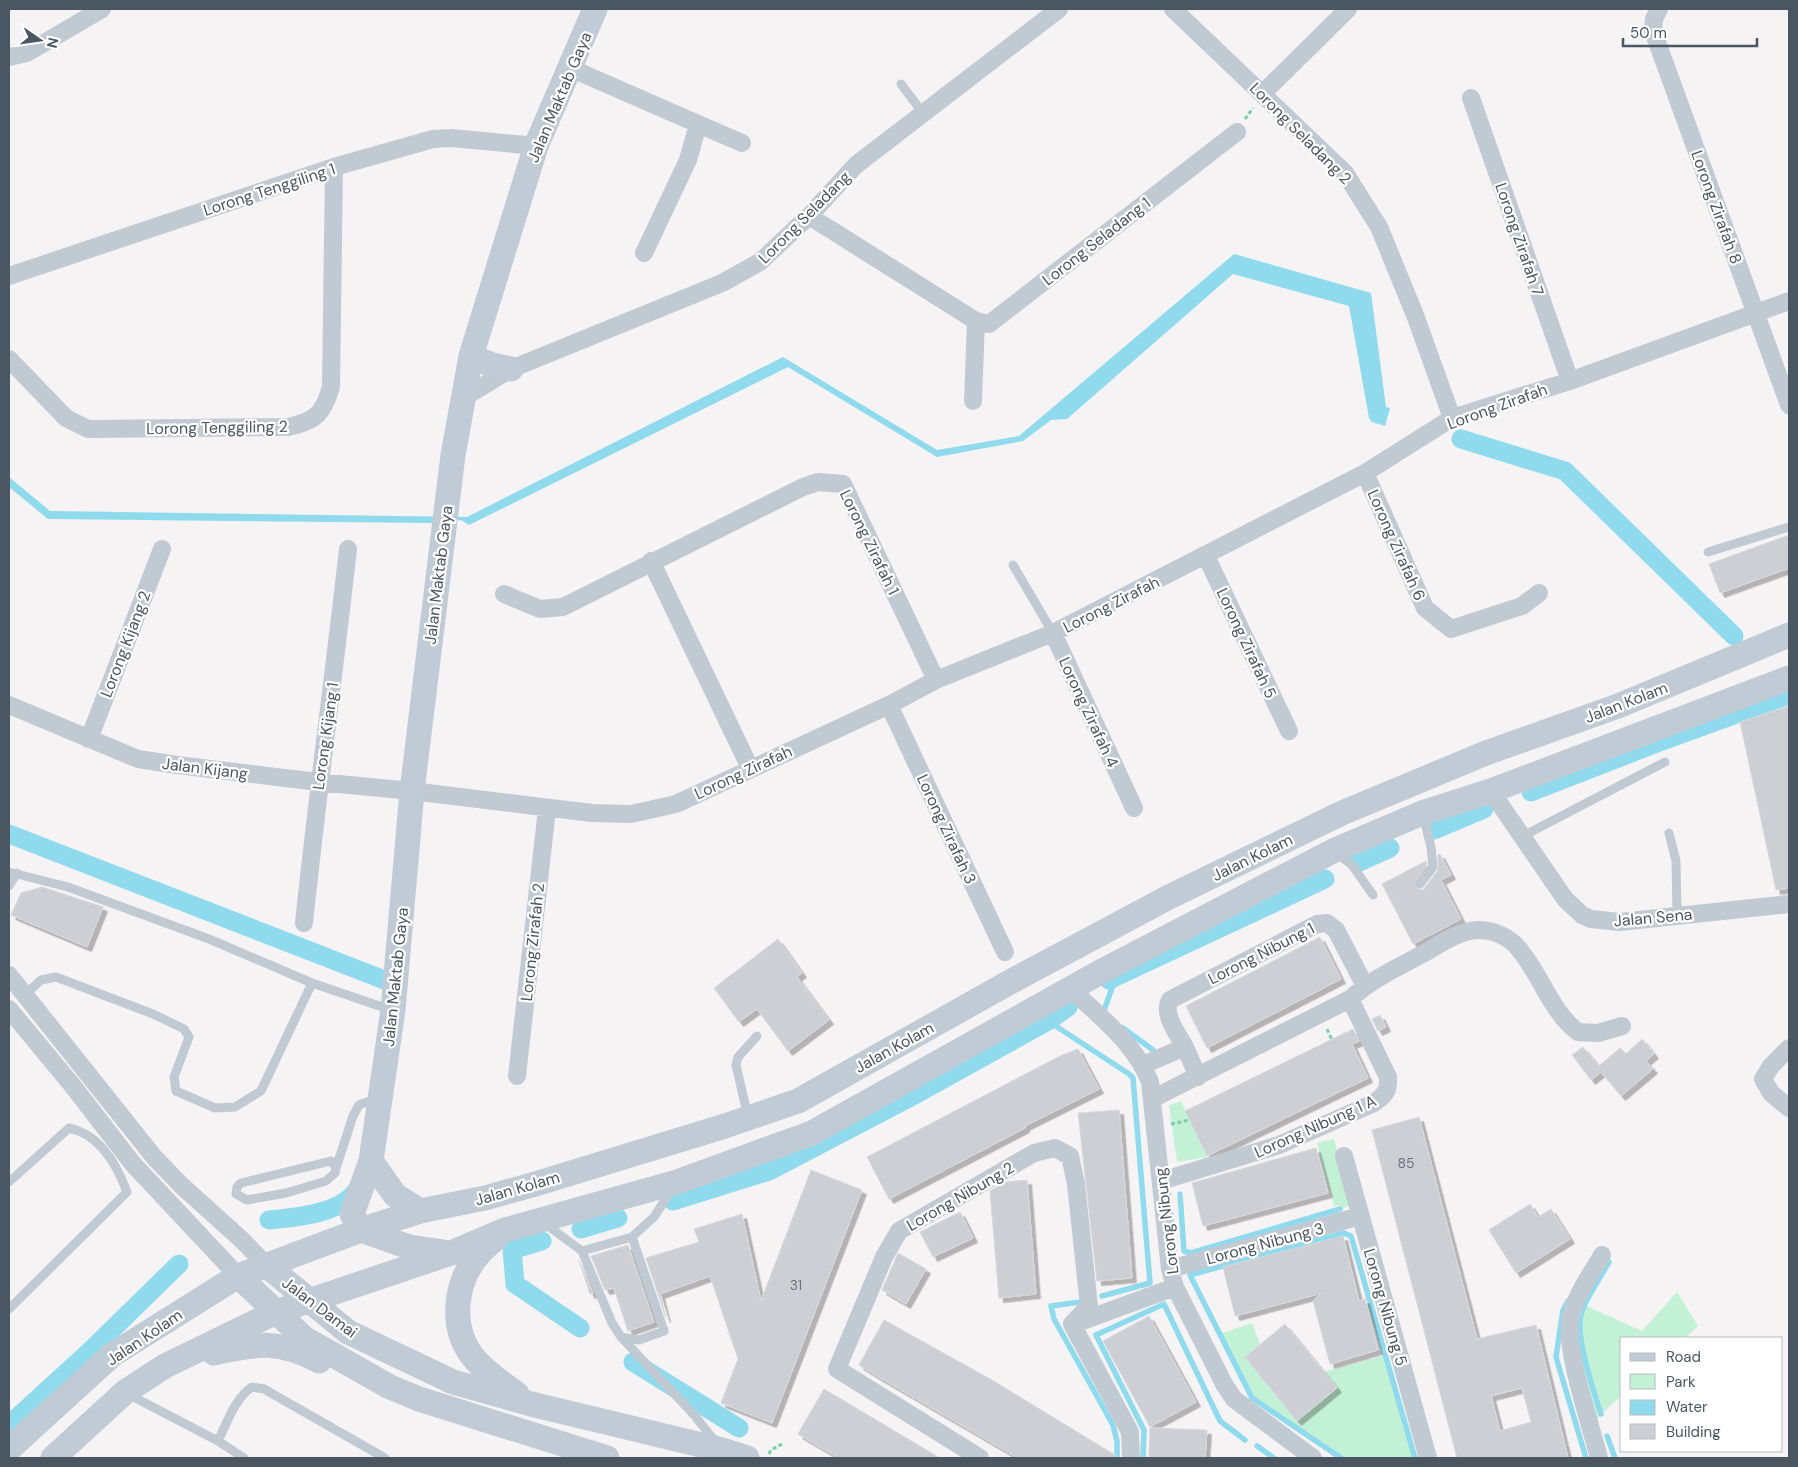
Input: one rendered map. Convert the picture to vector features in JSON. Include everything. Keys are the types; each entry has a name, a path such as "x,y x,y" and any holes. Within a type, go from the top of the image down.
{"main road":[{"name":"Jalan Maktab Gaya","path":"360,1230 352,1214 371,1161 393,1010 412,790 453,455 471,356 536,146 595,9"},
{"path":"471,356 492,365 511,369"},
{"name":"Jalan Kolam","path":"9,1449 112,1356 238,1276 360,1230 420,1211 485,1198 532,1185 798,1101 1010,982 1169,897 1342,813 1486,753 1618,706 1789,635"},
{"name":"Jalan Kolam","path":"53,1458 125,1392 165,1366 276,1312 451,1253 505,1230 677,1182 812,1133 1072,990 1104,970 1333,851 1422,813 1491,790 1789,678"},
{"path":"1444,771 1462,774 1491,790"},
{"path":"1010,982 1038,980 1072,990"},
{"path":"371,1161 395,1195 420,1211"},
{"path":"360,1230 386,1237 409,1247 451,1253"},
{"path":"505,1230 478,1254 459,1292 457,1317 462,1337 472,1356 493,1377 531,1404"},
{"name":"Jalan Damai","path":"266,1265 348,1332 453,1382 531,1404 722,1450 758,1456"},
{"name":"Jalan Damai","path":"238,1276 305,1339 390,1387 419,1400 607,1458"},
{"path":"165,1366 245,1346 280,1345 299,1350 371,1386 419,1400"}],"street":[{"path":"9,57 27,53 102,9"},
{"name":"Lorong Seladang","path":"463,398 511,369 722,283 760,262 809,216 856,165 1057,9"},
{"name":"Lorong Seladang 2","path":"1173,9 1345,173 1379,227 1415,315 1452,418"},
{"path":"1263,93 1348,9"},
{"name":"Lorong Zirafah 8","path":"1659,9 1654,19 1653,31 1789,405"},
{"path":"570,68 742,143"},
{"name":"Lorong Zirafah 7","path":"1471,98 1570,381"},
{"path":"644,253 688,160 698,124"},
{"name":"Lorong Seladang 1","path":"976,320 989,324 1237,132"},
{"name":"Lorong Tenggiling 1","path":"9,276 334,166 433,139 451,138 536,146"},
{"name":"Lorong Tenggiling 2","path":"9,359 66,418 88,430 288,427 317,417 326,403 332,387 334,166"},
{"path":"809,216 976,320 973,402"},
{"name":"Lorong Zirafah","path":"412,790 547,809 631,814 676,804 889,705 936,680 1053,633 1365,473 1452,418 1570,381 1789,301"},
{"name":"Lorong Zirafah 6","path":"1365,473 1425,608 1451,629 1522,606 1539,593"},
{"name":"Lorong Zirafah 1","path":"504,594 540,609 563,607 651,561 803,487 818,482 843,484 936,680"},
{"name":"Lorong Kijang 2","path":"89,739 162,549"},
{"name":"Lorong Kijang 1","path":"304,923 318,782 335,667 348,549"},
{"name":"Lorong Zirafah 5","path":"1206,556 1289,731"},
{"path":"651,561 750,768"},
{"name":"Lorong Zirafah 4","path":"1053,633 1134,808"},
{"name":"Jalan Kijang","path":"9,705 138,759 318,782 412,790"},
{"name":"Lorong Zirafah 3","path":"889,705 1005,952"},
{"name":"Jalan Sena","path":"1491,790 1565,899 1582,915 1591,919 1620,922 1789,904"},
{"name":"Lorong Zirafah 2","path":"517,1076 547,809"},
{"name":"Lorong Nibung 1","path":"1185,1047 1168,1015 1167,1005 1170,1000 1317,924 1327,923 1336,930 1365,986"},
{"path":"1152,1100 1350,999 1365,986 1467,931 1486,931 1504,936 1517,946 1527,959 1561,1017 1578,1032 1598,1033 1622,1026"},
{"name":"Jalan Damai","path":"9,975 154,1156 181,1185 243,1241 266,1265"},
{"name":"Lorong Nibung","path":"1072,990 1122,1037 1144,1065 1150,1082 1170,1269 1175,1288 1224,1384 1234,1399 1313,1458"},
{"name":"Lorong Nibung 1 A","path":"1160,1181 1279,1145 1374,1103 1386,1094 1389,1087 1388,1077 1350,999"},
{"name":"Jalan Damai","path":"11,1012 133,1164 238,1276"},
{"path":"1144,1065 1185,1047 1198,1077"},
{"path":"1789,1048 1763,1079 1771,1093 1789,1108"},
{"name":"Lorong Nibung 2","path":"980,1458 837,1369 893,1239 899,1231 1034,1153 1055,1148 1070,1156 1072,1165 1089,1306 1075,1322"},
{"name":"Lorong Nibung 5","path":"1344,1156 1428,1458"},
{"name":"Lorong Nibung 3","path":"1170,1269 1360,1216"},
{"path":"1599,1458 1569,1344 1570,1318 1579,1294 1602,1255"},
{"path":"1131,1458 1130,1432 1075,1322 1175,1288"}],"lane":[{"path":"901,84 924,113"},
{"path":"1708,552 1789,527"},
{"name":"Lorong Zirafah 4","path":"1013,565 1053,633"},
{"path":"1523,836 1665,762"},
{"path":"1420,884 1433,867 1431,847 1422,813"},
{"path":"1669,833 1676,861 1677,915"},
{"path":"1333,851 1352,865 1373,895"},
{"path":"9,886 13,873 68,887 200,935 312,983 381,1008 393,1010"},
{"path":"26,994 41,980 56,978 140,1009 184,1029 189,1038 174,1077 176,1091 214,1108 235,1107 261,1091 312,983"},
{"path":"748,1117 736,1065 738,1057 757,1036"},
{"path":"336,1168 331,1161 251,1180 241,1183 237,1187 236,1194 247,1200 286,1193 326,1181 335,1173 353,1116 359,1105 370,1101 378,1110"},
{"path":"9,1182 69,1128 87,1134 114,1163 127,1192 9,1309"},
{"path":"582,1251 632,1237 654,1216 677,1182"},
{"path":"540,1220 582,1251 612,1323 621,1337 696,1416 722,1450"},
{"path":"621,1337 639,1340 664,1331 632,1237"},
{"path":"218,1441 234,1408 246,1391 252,1387 264,1389 385,1458"},
{"path":"125,1392 218,1441 244,1458"}],"path":[{"path":"1237,132 1263,93"},
{"path":"1168,1125 1190,1120"},
{"path":"758,1456 782,1444"}],"green space":[{"path":"1181,1101 1207,1157 1177,1162 1169,1105"},
{"path":"1334,1139 1351,1202 1351,1205 1341,1209 1340,1205 1334,1206 1317,1143"},
{"path":"1677,1292 1698,1326 1686,1337 1620,1337 1620,1397 1595,1420 1574,1343 1582,1304 1642,1331"},
{"path":"1252,1323 1260,1344 1245,1357 1297,1421 1337,1388 1324,1372 1386,1355 1415,1458 1341,1458 1252,1398 1220,1334"}],"water":[{"path":"1234,254 1371,293 1386,407 1390,408 1385,426 1372,422 1369,418 1349,306 1233,274 1067,419 1051,420 1023,441 937,457 788,367 469,525 461,520 430,523 48,519 9,487 9,477 50,511 467,517 783,357 937,450 1019,436"}],"building":[{"path":"1789,535 1789,568 1720,593 1709,564"},
{"path":"1789,706 1789,888 1776,890 1740,722"},
{"path":"1440,854 1451,875 1441,880 1461,919 1413,944 1382,884 1426,861 1427,865 1414,884 1417,889 1423,890 1438,870 1438,855"},
{"path":"42,887 103,907 87,947 11,915 21,893"},
{"path":"1320,937 1341,979 1207,1048 1186,1006"},
{"path":"778,939 802,973 797,977 829,1020 788,1051 757,1009 739,1022 714,988"},
{"path":"1380,1015 1386,1027 1378,1031 1372,1019"},
{"path":"1353,1029 1359,1041 1352,1044 1368,1078 1207,1156 1185,1111"},
{"path":"1642,1039 1654,1054 1646,1061 1653,1069 1621,1096 1601,1072 1591,1080 1572,1055 1583,1047 1599,1066 1620,1048 1626,1054"},
{"path":"1078,1049 1099,1089 1025,1126 1025,1128 889,1199 867,1157 1060,1056"},
{"path":"1119,1110 1132,1278 1097,1281 1078,1113"},
{"path":"1419,1117 1477,1339 1536,1325 1568,1458 1457,1458 1372,1130","holes":["1522,1388 1531,1422 1500,1431 1491,1396"]},
{"path":"1316,1148 1328,1193 1203,1226 1192,1183"},
{"path":"811,1170 862,1190 772,1423 721,1403 738,1359 710,1276 660,1294 666,1318 646,1258 699,1242 694,1229 742,1214 761,1301"},
{"path":"1027,1180 1036,1294 999,1298 990,1191 1005,1182"},
{"path":"1530,1204 1538,1217 1551,1209 1570,1239 1516,1273 1489,1230"},
{"path":"960,1212 973,1238 933,1257 920,1232"},
{"path":"1343,1236 1359,1301 1365,1299 1378,1350 1330,1364 1313,1301 1322,1293 1235,1316 1223,1267"},
{"path":"628,1245 654,1322 628,1331 614,1288 605,1290 591,1256"},
{"path":"898,1253 926,1269 906,1304 882,1290"},
{"path":"579,1260 593,1293 590,1294"},
{"path":"1149,1316 1196,1402 1150,1427 1103,1341"},
{"path":"884,1320 992,1380 1120,1458 1018,1458 877,1376 859,1365"},
{"path":"1285,1324 1337,1388 1297,1421 1245,1357"},
{"path":"824,1389 940,1458 839,1458 798,1434"},
{"path":"1150,1428 1207,1430 1205,1458 1149,1458"}],"waterway":[{"path":"1461,439 1565,471 1734,636"},
{"path":"1531,792 1662,741 1789,695"},
{"path":"1434,830 1484,809"},
{"path":"9,834 387,981"},
{"path":"1357,863 1390,848"},
{"path":"1109,980 1325,879"},
{"path":"1105,1015 1103,1013 1116,977"},
{"path":"673,1201 769,1171 920,1092 1048,1021 1068,1007"},
{"path":"1048,1021 1133,1078 1150,1283 1102,1296"},
{"path":"1123,1028 1153,1050"},
{"path":"269,1220 307,1215 332,1208 353,1195 360,1185"},
{"path":"1180,1194 1184,1251 1191,1253 1340,1209"},
{"path":"581,1229 618,1218"},
{"path":"1341,1458 1252,1398 1190,1275 1344,1233 1351,1236 1415,1458"},
{"path":"542,1241 512,1250 515,1284 580,1328"},
{"path":"1601,1414 1581,1341 1580,1320 1588,1298 1609,1262"},
{"path":"9,1425 90,1351 179,1264"},
{"path":"1568,1301 1563,1310 1556,1357 1586,1458"},
{"path":"1080,1302 1051,1306 1054,1319 1113,1425 1117,1441 1117,1458"},
{"path":"1143,1458 1144,1430 1096,1335 1164,1304 1220,1421 1245,1440"},
{"path":"633,1362 739,1428"},
{"path":"1607,1436 1615,1458"},
{"path":"1257,1446 1274,1458"}]}
